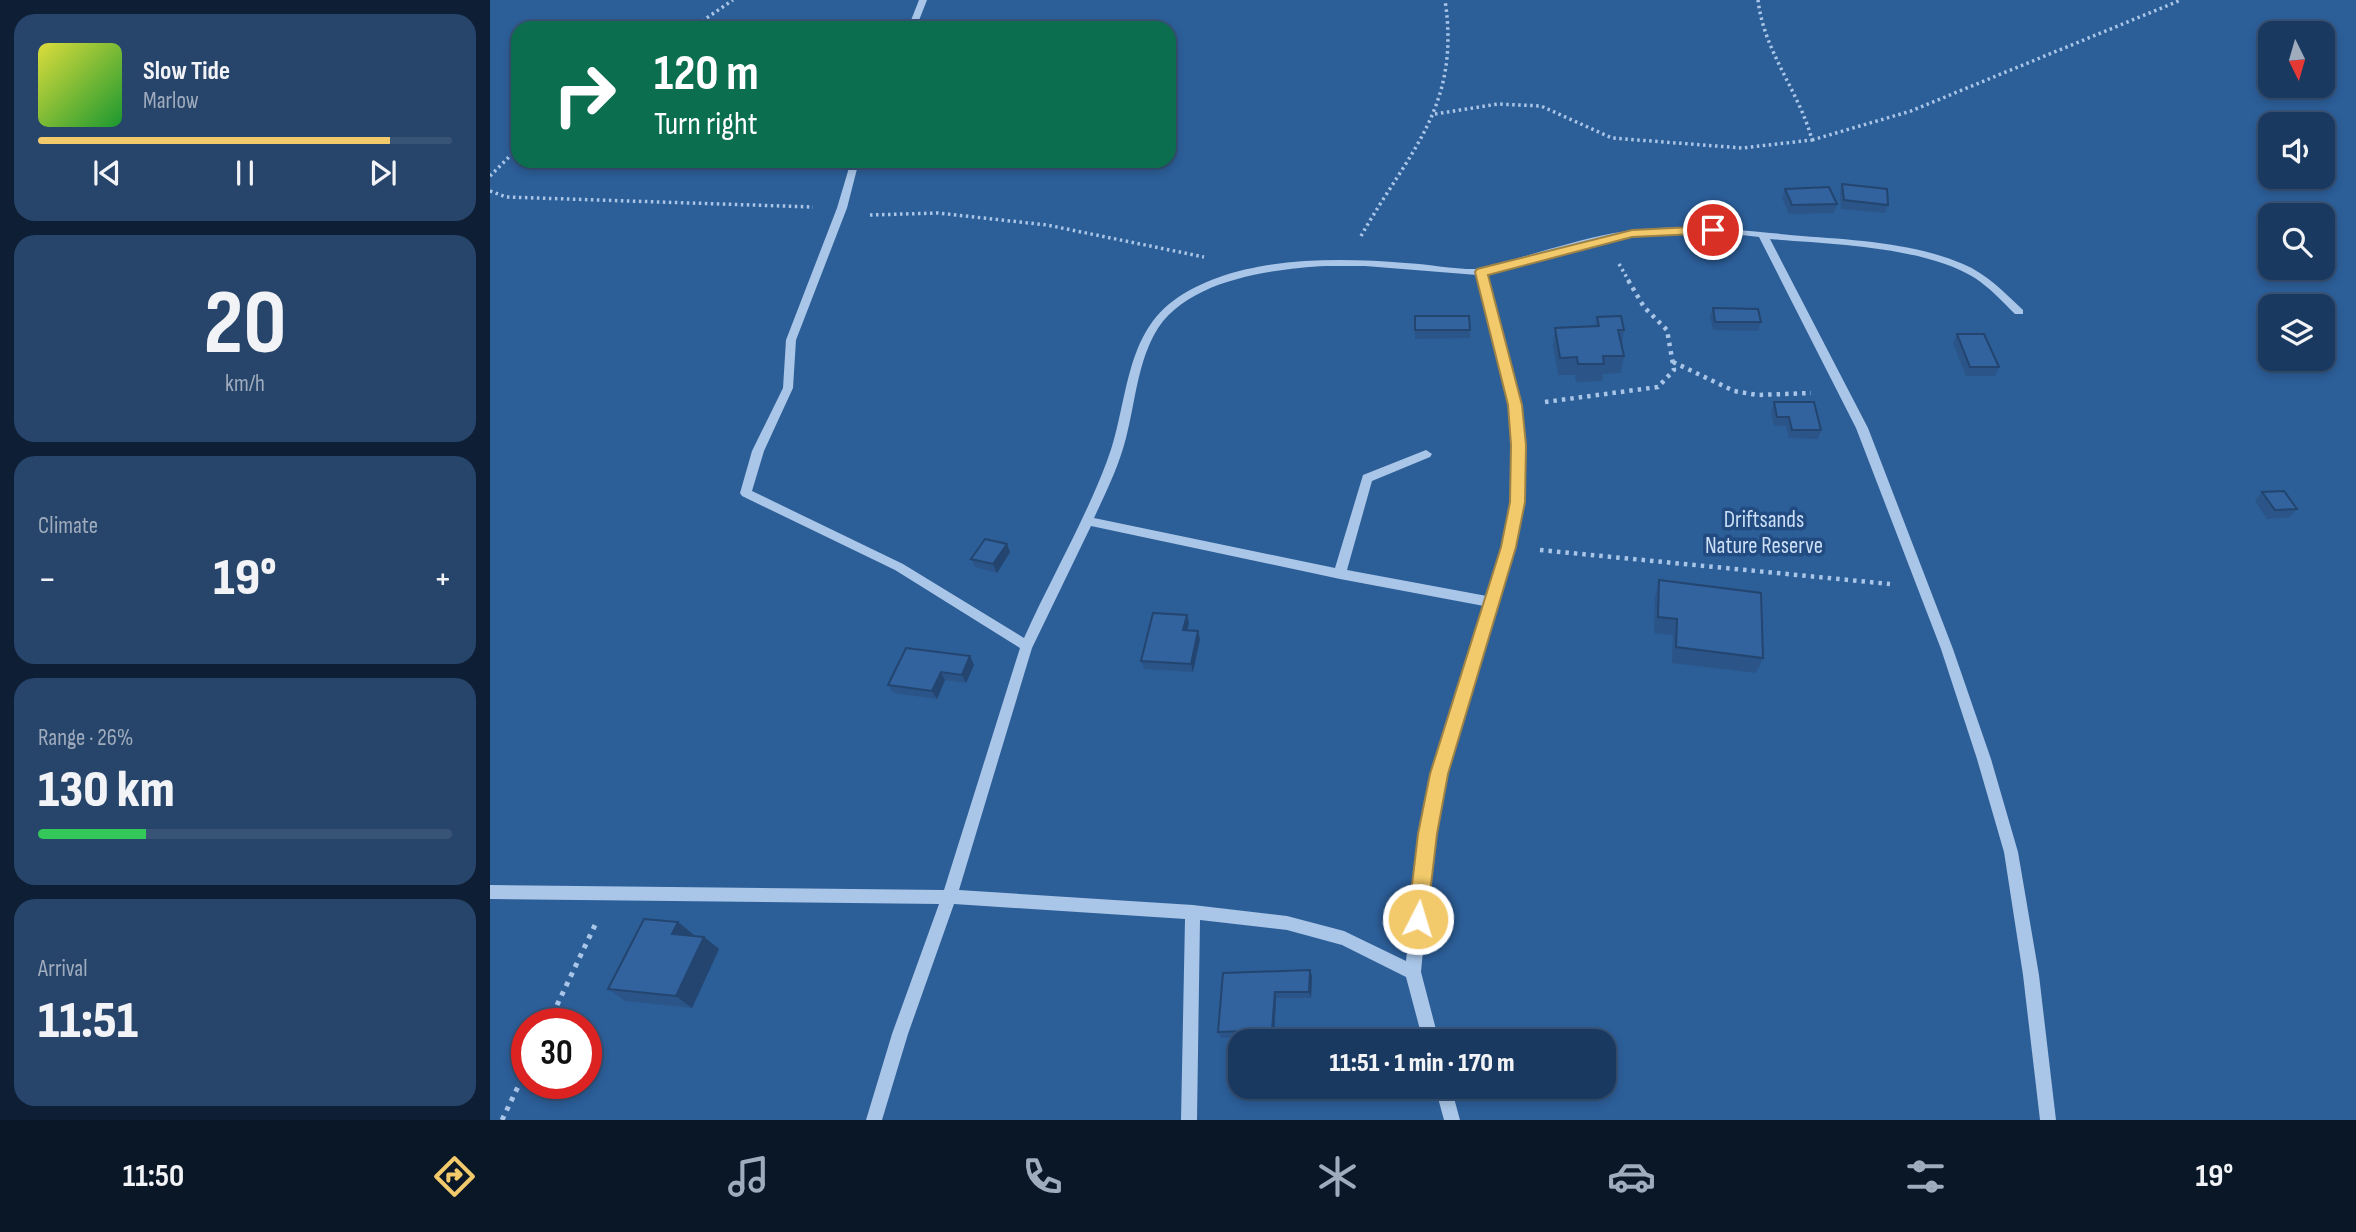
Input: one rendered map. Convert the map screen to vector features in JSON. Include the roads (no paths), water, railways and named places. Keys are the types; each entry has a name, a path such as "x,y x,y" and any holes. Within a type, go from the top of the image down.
{"street":[{"path":"915,21 923,0"},
{"path":"853,168 842,208 790,340 788,388 758,451 746,493 899,567 1027,646"},
{"path":"874,1120 1027,646 1088,521 1116,454 1146,338 1159,319 1176,304 1238,275 1302,263 1354,262 1481,272 1604,239 1669,230 1728,230 1846,243 1936,259 1979,276 2019,312"},
{"path":"1763,235 1862,428 1947,649 1984,758 2011,852 2031,975 2048,1120"},
{"path":"1428,1029 1413,972 1419,892 1439,774 1508,547 1518,502 1515,405 1481,272"},
{"path":"1340,573 1367,478 1426,454"},
{"path":"1088,521 1491,602"},
{"path":"490,892 948,897 1193,912 1287,923 1344,938 1413,972"},
{"path":"1189,1120 1193,912"},
{"path":"1446,1099 1452,1120"}],"park label":[{"name":"Driftsands Nature Reserve","path":"1764,532"}]}
